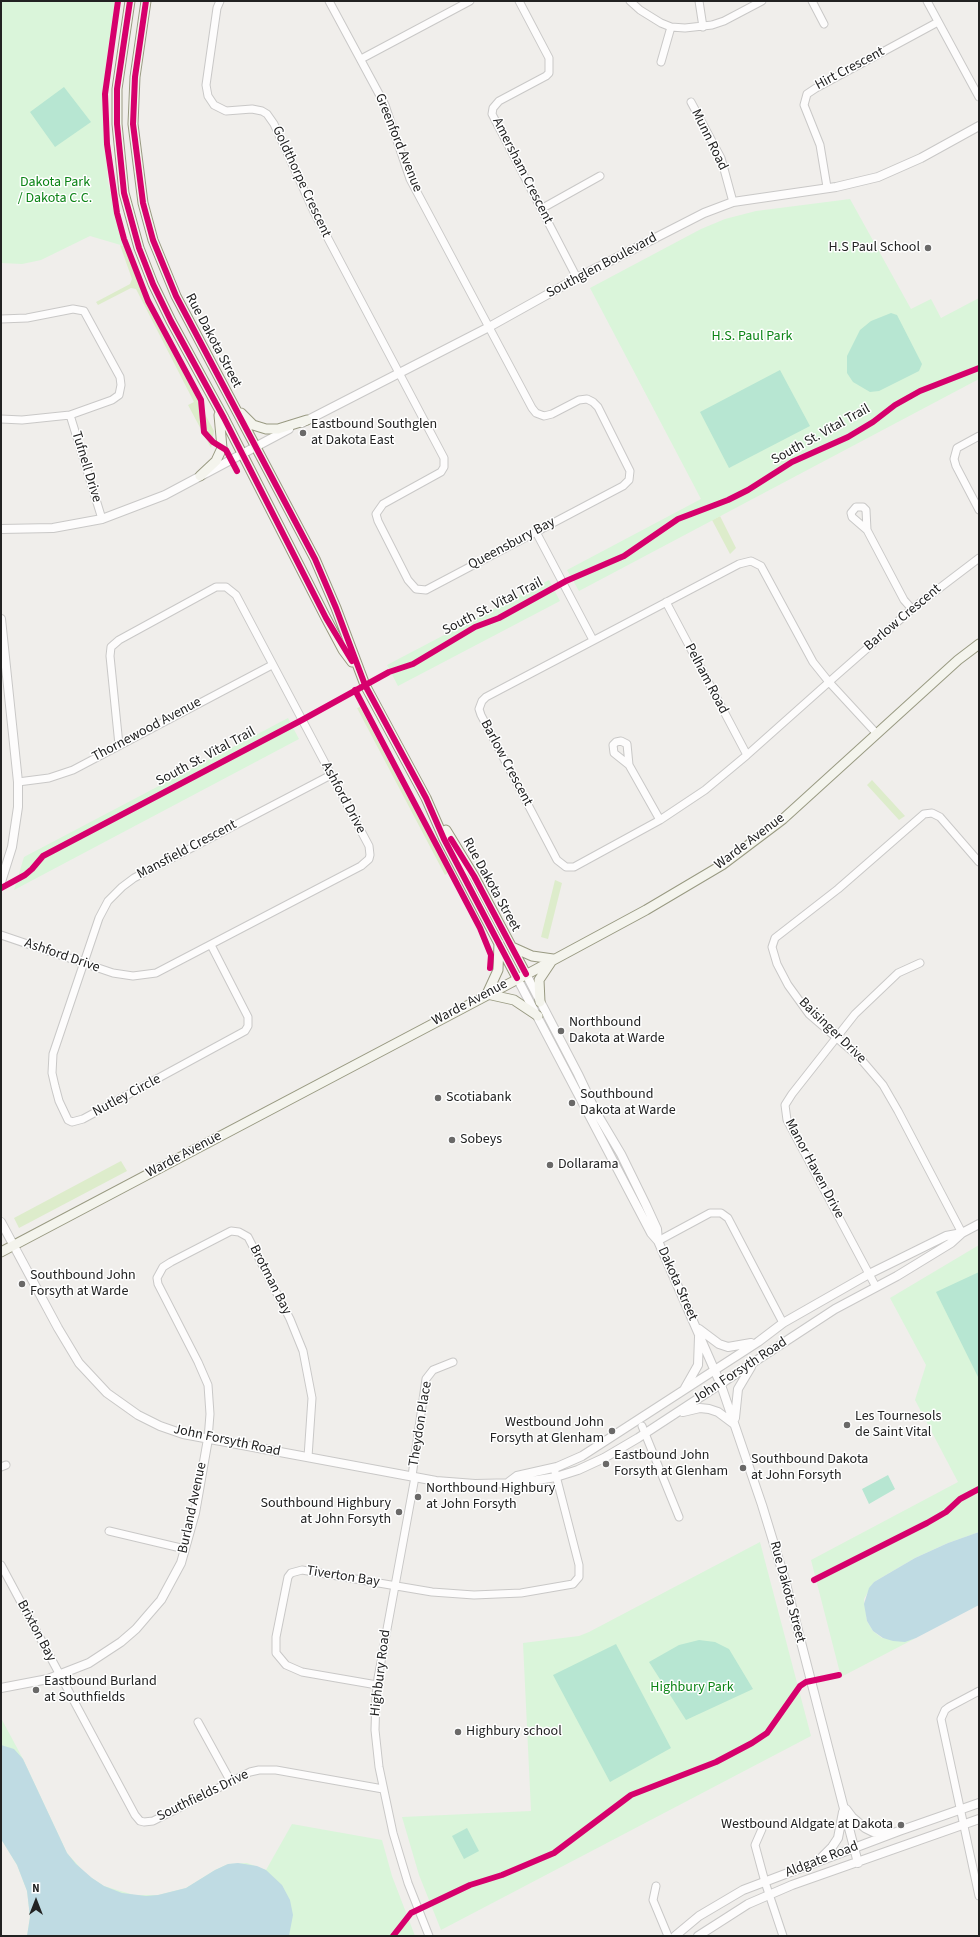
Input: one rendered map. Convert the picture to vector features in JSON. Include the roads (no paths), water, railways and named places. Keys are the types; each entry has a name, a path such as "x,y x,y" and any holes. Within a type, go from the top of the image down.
{"main road":[{"name":"Rue Dakota Street","path":"130,1 120,67 117,108 120,163 129,213 139,248 153,284 242,453 326,618 343,650 358,670"},
{"name":"Rue Dakota Street","path":"146,1 135,77 132,124 143,203 152,240 176,296 315,559 336,608 358,670 431,809 444,839 499,942 522,976"},
{"path":"200,476 216,460 222,448 218,407"},
{"path":"234,407 254,425 266,429 278,429 307,420"},
{"name":"Warde Avenue","path":"1,1252 646,910 722,865 783,819 958,660 979,644"},
{"name":"Rue Dakota Street","path":"431,809 474,876 511,946 522,976"},
{"path":"499,942 498,970 487,994 514,1000 538,1016"},
{"path":"511,946 520,952 532,956 553,959 539,980 540,1002"}],"street":[{"name":"Goldthorpe Crescent","path":"220,1 217,8 206,85 208,96 214,105 226,111 256,109 270,117 314,212 399,374"},
{"name":"Greenford Avenue","path":"330,1 389,114 401,156 410,179 489,327"},
{"path":"361,59 470,1"},
{"name":"Amersham Crescent","path":"519,1 549,58 549,73 499,101 493,108 492,114 577,278"},
{"path":"630,1 650,17 671,27 702,27 724,21 762,1"},
{"path":"699,1 702,27"},
{"path":"812,1 824,24"},
{"path":"927,1 979,97"},
{"name":"Hirt Crescent","path":"827,187 820,145 804,105 807,94 938,22"},
{"path":"661,62 671,27"},
{"name":"Munn Road","path":"691,102 721,158 733,202"},
{"name":"Southglen Boulevard","path":"1,529 53,528 102,519 159,498 255,446 399,374 489,327 577,278 704,213 733,202 856,183 878,177 921,158 979,126"},
{"path":"541,209 600,176"},
{"name":"Tufnell Drive","path":"1,319 27,318 80,309 87,314 120,376 121,390 119,395 112,400 70,415 22,420 1,419"},
{"name":"Queensbury Bay","path":"399,374 444,460 444,467 441,472 387,501 377,510 378,521 410,583 419,590 430,588 623,486 629,480 630,471 598,407 590,400 579,400 548,415 540,415 536,413 489,327"},
{"name":"Tufnell Drive","path":"70,415 102,519"},
{"path":"979,436 957,448 954,459 956,466 979,510"},
{"path":"867,530 904,600 912,609"},
{"path":"536,532 593,640"},
{"name":"Barlow Crescent","path":"877,734 829,682 806,652 762,569 756,562 742,562 486,698 480,706 481,716 557,860 562,865 574,867 660,820 705,790 747,755 829,682 912,609 979,558"},
{"name":"Ashford Drive","path":"1,935 119,975 141,976 156,973 361,866 369,859 369,846 236,595 226,587 216,587 119,640 111,647 110,656 119,745"},
{"name":"Pelham Road","path":"666,602 747,755"},
{"path":"1,619 18,782 16,828 1,882"},
{"name":"Thornewood Avenue","path":"18,782 34,781 61,775 272,665"},
{"path":"629,765 660,820"},
{"name":"Mansfield Crescent","path":"84,963 103,911 113,895 128,882 331,775"},
{"name":"Baisinger Drive","path":"962,1233 891,1098 868,1066 810,1014 788,985 772,951 772,944 775,938 838,889 924,814 932,813 940,817 979,862"},
{"name":"Nutley Circle","path":"84,963 53,1054 52,1073 58,1101 65,1116 72,1122 84,1119 245,1031 248,1026 248,1017 211,945"},
{"name":"Manor Haven Drive","path":"876,1287 785,1113 785,1105 789,1097 836,1037 866,1003 898,972 920,963"},
{"path":"522,976 540,1002 646,1205 657,1229 658,1241"},
{"name":"Rue Dakota Street","path":"522,976 538,1016 651,1233 658,1241"},
{"name":"John Forsyth Road","path":"658,1241 710,1214 721,1212 728,1218 783,1323"},
{"name":"John Forsyth Road","path":"1,1222 72,1353 96,1383 138,1415 160,1426 183,1434 414,1477 475,1484 509,1482 519,1483 556,1477 578,1470 604,1458 644,1430 676,1414 835,1309 951,1243 962,1233 979,1224"},
{"name":"Brotman Bay","path":"208,1438 210,1414 208,1384 158,1284 157,1278 163,1267 171,1262 231,1231 239,1232 248,1237 290,1319 303,1350 312,1398 308,1457"},
{"name":"John Forsyth Road","path":"509,1482 517,1476 554,1468 582,1456 758,1342 783,1323 869,1274 946,1236 962,1233"},
{"name":"Dakota Street","path":"658,1241 697,1327"},
{"path":"697,1327 711,1339 728,1347 758,1342"},
{"path":"683,1391 698,1364 700,1350 697,1327"},
{"name":"Rue Dakota Street","path":"697,1327 735,1424 785,1580 858,1863"},
{"path":"735,1424 735,1402 738,1389 743,1379 756,1361"},
{"name":"Theydon Place","path":"414,1477 426,1379 433,1370 453,1362"},
{"path":"676,1414 700,1408 709,1409 718,1412 735,1424"},
{"path":"644,1430 679,1517"},
{"name":"Burland Avenue","path":"1,1688 60,1675 89,1663 136,1629 161,1600 181,1563 195,1513 208,1438"},
{"path":"554,1468 556,1477"},
{"name":"Highbury Road","path":"414,1477 377,1685 375,1716 376,1747 383,1789 400,1860 429,1936"},
{"name":"Tiverton Bay","path":"377,1685 293,1669 286,1665 276,1653 276,1637 288,1576 296,1570 432,1592 496,1595 544,1590 573,1584 579,1577 580,1571 556,1477"},
{"path":"109,1531 185,1549"},
{"name":"Brixton Bay","path":"1,1565 60,1675"},
{"name":"Southfields Drive","path":"60,1675 135,1816 140,1821 153,1821 250,1772 259,1770 276,1770 383,1789"},
{"path":"979,1691 949,1707 945,1710 941,1719 979,1896"},
{"path":"198,1722 231,1782"},
{"name":"Aldgate Road","path":"698,1936 767,1888 817,1862 894,1832 961,1812 979,1803"},
{"path":"843,1804 852,1817 865,1828 877,1832 894,1832"},
{"path":"817,1862 828,1853 838,1838 841,1827 843,1804"},
{"name":"Aldgate Road","path":"675,1936 699,1916 728,1898 858,1863 979,1819"},
{"path":"762,1830 755,1845 783,1936"},
{"path":"656,1886 653,1900 668,1936"}],"water":[{"path":"979,1532 979,1605 916,1638 905,1642 883,1638 873,1631 867,1621 864,1604 869,1588 874,1582 915,1558 948,1543"},
{"path":"1,1745 14,1749 23,1759 67,1853 76,1864 104,1886 122,1893 146,1896 158,1895 186,1888 215,1870 228,1864 238,1863 257,1866 266,1870 282,1885 290,1900 293,1915 289,1936 27,1936 30,1917 27,1891 17,1865 1,1839"}],"place":[{"name":"H.S Paul School","path":"928,248"},
{"name":"Eastbound Southglen at Dakota East","path":"303,433"},
{"name":"Northbound Dakota at Warde","path":"561,1031"},
{"name":"Scotiabank","path":"438,1098"},
{"name":"Southbound Dakota at Warde","path":"572,1103"},
{"name":"Sobeys","path":"452,1140"},
{"name":"Dollarama","path":"550,1165"},
{"name":"Southbound John Forsyth at Warde","path":"22,1284"},
{"name":"Les Tournesols de Saint Vital","path":"847,1425"},
{"name":"Westbound John Forsyth at Glenham","path":"612,1431"},
{"name":"Eastbound John Forsyth at Glenham","path":"606,1464"},
{"name":"Southbound Dakota at John Forsyth","path":"743,1468"},
{"name":"Northbound Highbury at John Forsyth","path":"418,1497"},
{"name":"Southbound Highbury at John Forsyth","path":"399,1512"},
{"name":"Eastbound Burland at Southfields","path":"36,1690"},
{"name":"Highbury school","path":"458,1732"},
{"name":"Westbound Aldgate at Dakota","path":"901,1825"}],"park label":[{"name":"Dakota Park / Dakota C.C.","path":"55,192"},
{"name":"H.S. Paul Park","path":"752,337"},
{"name":"Highbury Park","path":"692,1688"}]}
